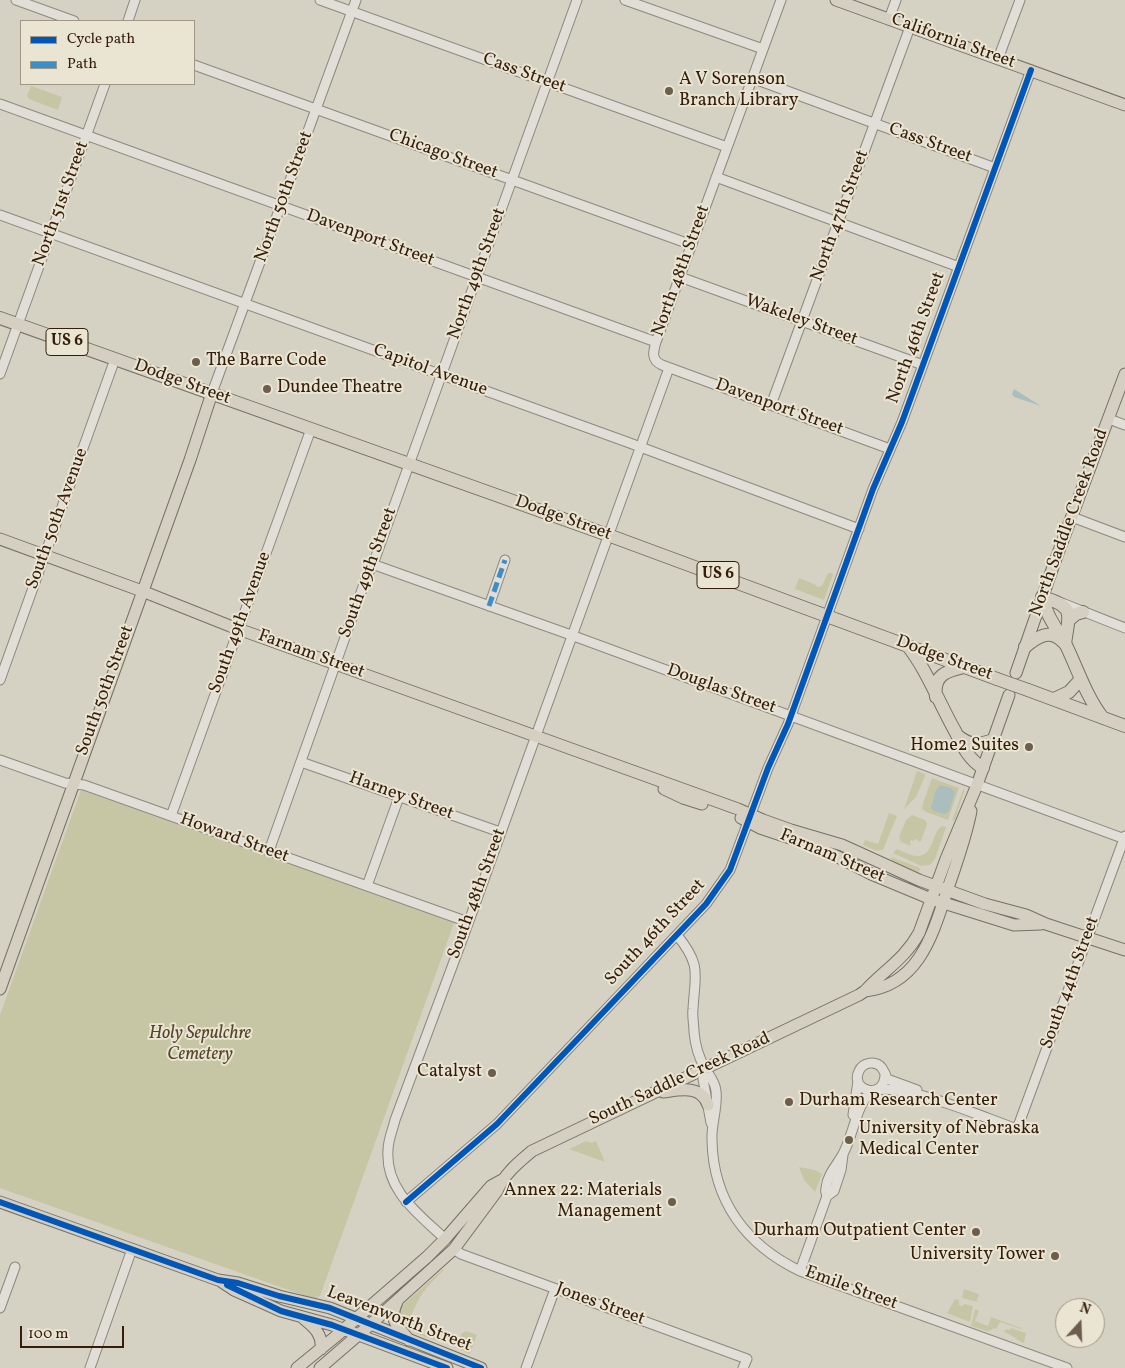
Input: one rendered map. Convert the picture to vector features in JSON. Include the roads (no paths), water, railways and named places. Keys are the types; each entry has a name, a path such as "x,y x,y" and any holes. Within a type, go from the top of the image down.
{"highway":[{"name":"Dodge Street","path":"0,318 608,535 1125,726"},
{"path":"1042,597 1062,603 1068,611 1069,620 1065,644"},
{"path":"1042,597 1046,610 1065,644 1093,704 1103,718"},
{"path":"1069,620 1083,612"},
{"path":"1025,647 1044,634 1057,636 1065,644"},
{"path":"907,646 920,662 936,697 972,760 983,768"},
{"path":"936,697 936,687 942,674 949,670 965,667"},
{"path":"1054,699 1069,692 1081,678"},
{"path":"956,734 974,745 993,740"}],"main road":[{"name":"California Street","path":"836,0 1125,105"},
{"name":"North Saddle Creek Road","path":"1016,673 1042,597 1125,374"},
{"name":"South 50th Street","path":"0,989 212,394"},
{"name":"Farnam Street","path":"0,539 239,629 738,809 760,828 838,856 871,874 931,899 1014,925 1046,924"},
{"name":"South Saddle Creek Road","path":"320,1368 454,1249 497,1191 502,1180 510,1170 532,1151 865,992 900,960 919,933 977,785 1009,695"},
{"name":"South Saddle Creek Road","path":"865,992 878,990 894,983 913,965 928,944 966,837 977,785"},
{"name":"Farnam Street","path":"750,818 842,846 896,872 936,887 1125,950"},
{"path":"654,1092 683,1089 695,1090 704,1097 708,1105"},
{"name":"South Saddle Creek Road","path":"297,1368 344,1330 445,1239 491,1186 502,1180"},
{"name":"Leavenworth Street","path":"0,1202 218,1280 238,1283 279,1296 330,1308 481,1368"},
{"name":"Leavenworth Street","path":"218,1280 234,1290 274,1308 359,1335 447,1368"},
{"path":"397,1300 392,1316 410,1341"},
{"path":"300,1316 320,1335 322,1340 321,1349"}],"street":[{"path":"16,0 71,20"},
{"path":"128,20 135,0"},
{"name":"Cass Street","path":"320,0 727,148"},
{"name":"North 50th Street","path":"212,394 356,0"},
{"name":"North 49th Street","path":"409,464 577,0"},
{"path":"625,0 763,50"},
{"name":"North 48th Street","path":"669,368 657,363 654,358 653,353 656,342 781,0"},
{"path":"889,19 896,0"},
{"path":"998,59 1020,0"},
{"name":"North 47th Street","path":"771,405 910,27"},
{"name":"Chicago Street","path":"195,65 692,245"},
{"name":"North 46th Street","path":"827,616 879,474 923,365 1031,70"},
{"name":"Cass Street","path":"752,78 995,168"},
{"name":"North 51st Street","path":"0,374 105,85"},
{"name":"Davenport Street","path":"0,104 656,342"},
{"path":"716,177 959,267"},
{"name":"Capitol Avenue","path":"0,215 859,529"},
{"name":"Wakeley Street","path":"680,277 923,365"},
{"name":"South 50th Avenue","path":"0,680 116,359"},
{"path":"608,535 669,368"},
{"name":"Davenport Street","path":"669,368 890,448"},
{"path":"1109,418 1125,425"},
{"name":"South 49th Avenue","path":"171,816 311,429"},
{"name":"South 49th Street","path":"269,851 409,464"},
{"path":"1072,517 1125,537"},
{"name":"South 48th Street","path":"445,1239 399,1194 390,1174 388,1150 395,1120 608,535"},
{"path":"489,606 506,560"},
{"name":"Douglas Street","path":"372,564 1125,838"},
{"path":"1062,603 1125,628"},
{"name":"South 46th Street","path":"406,1202 497,1124 677,935 722,884 730,870 768,768 791,716 827,616"},
{"name":"Howard Street","path":"0,760 65,782 84,785 468,922"},
{"name":"Harney Street","path":"301,762 500,832"},
{"path":"367,886 399,797"},
{"name":"South 44th Street","path":"926,1096 1017,1130 1125,838"},
{"name":"Emile Street","path":"677,935 692,955 695,968 697,981 693,1010 694,1036 704,1068 713,1079 716,1093 712,1131"},
{"path":"852,1135 851,1120 858,1072 860,1068 868,1063 880,1066 887,1079 917,1090 926,1096"},
{"name":"Emile Street","path":"704,1068 703,1079 712,1131 713,1157 718,1179 733,1215 764,1250 774,1258 800,1271 1067,1368"},
{"path":"800,1271 827,1196 826,1188 833,1167 843,1154 852,1135 862,1102 883,1083 885,1074"},
{"path":"858,1081 863,1088 874,1090 892,1089 926,1096"},
{"name":"Jones Street","path":"454,1249 461,1254 747,1359 744,1368"},
{"path":"90,1368 132,1250"},
{"path":"0,1308 15,1267"},
{"path":"526,1368 556,1288"}],"place":[{"name":"A V Sorenson Branch Library","path":"669,91"},
{"name":"The Barre Code","path":"196,362"},
{"name":"Dundee Theatre","path":"267,389"},
{"name":"Home2 Suites","path":"1029,747"},
{"name":"Catalyst","path":"492,1073"},
{"name":"Durham Research Center","path":"789,1102"},
{"name":"University of Nebraska Medical Center","path":"849,1140"},
{"name":"Annex 22: Materials Management","path":"672,1202"},
{"name":"Durham Outpatient Center","path":"976,1232"},
{"name":"University Tower","path":"1055,1256"}],"park label":[{"name":"Holy Sepulchre Cemetery","path":"200,1045"}]}
